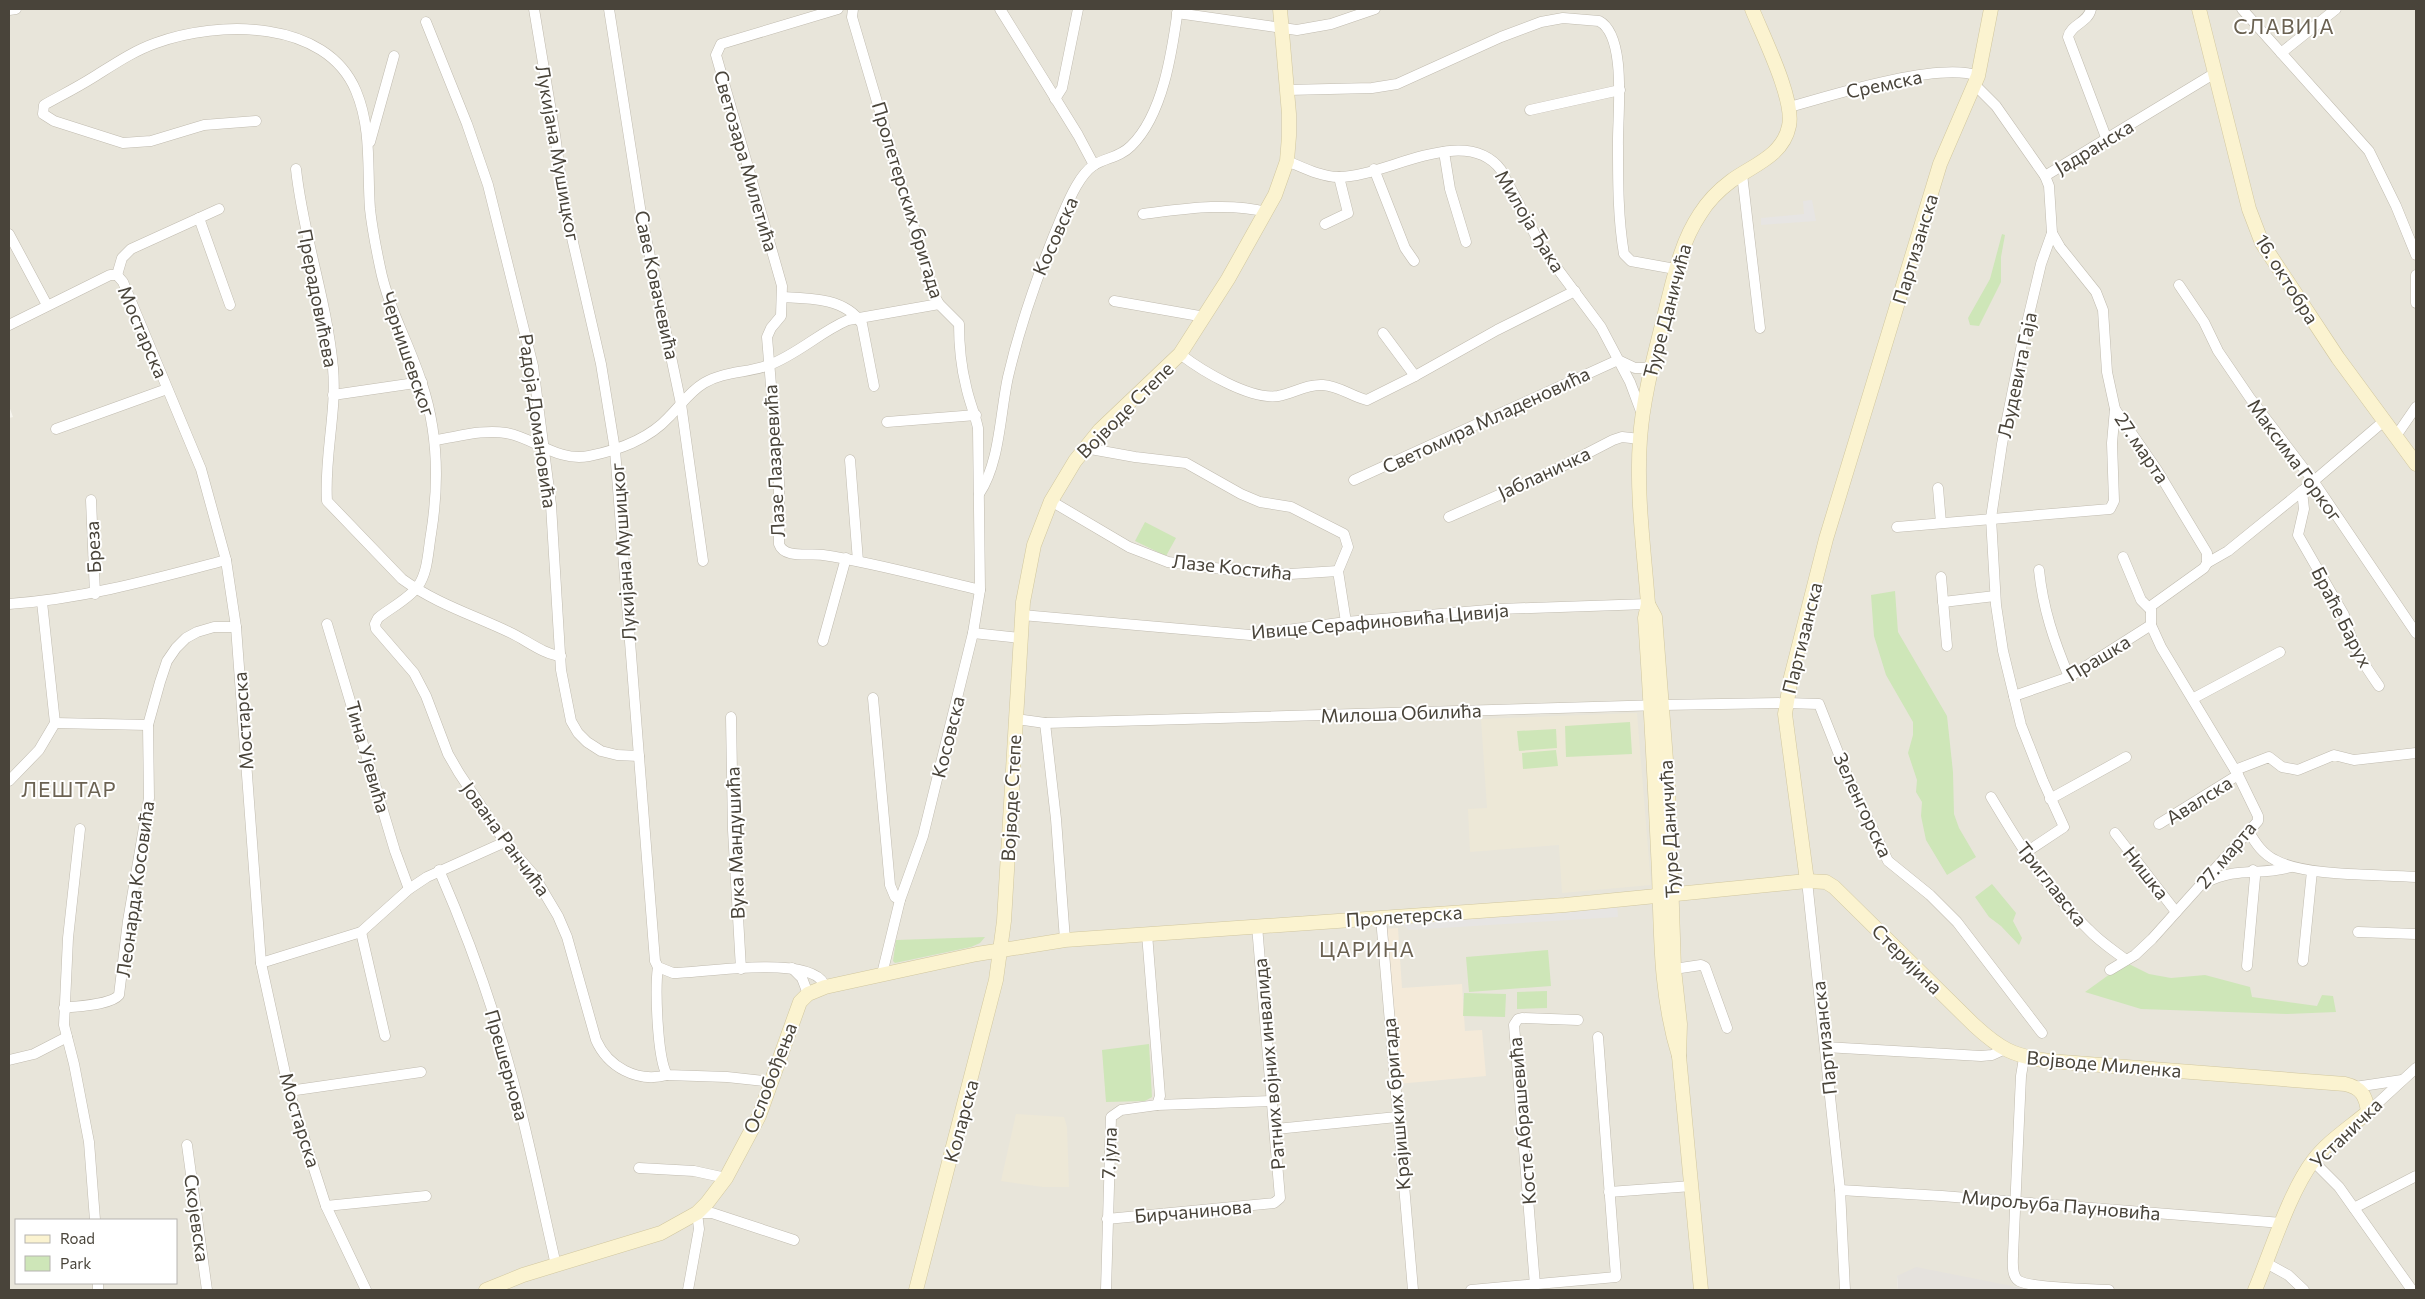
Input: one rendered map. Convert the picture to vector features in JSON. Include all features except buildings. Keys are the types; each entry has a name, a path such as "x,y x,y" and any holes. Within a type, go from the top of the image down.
{"street":[{"path":"9,10 16,9"},
{"name":"Лукијана Мушицког","path":"534,9 554,126 564,203 601,364 615,450 653,937 658,967 656,982 659,1030 661,1054 667,1075"},
{"name":"Саве Ковачевића","path":"609,9 641,214 681,404 703,561"},
{"name":"Светозара Милетића","path":"769,365 768,333 781,316 783,297 776,262 717,61 717,50 721,44 838,9"},
{"name":"Пролетерских бригада","path":"854,9 852,17 934,295 939,304 959,324 960,347 966,388 976,415"},
{"path":"1000,9 1094,165 1115,158 1124,152 1140,137 1148,124 1161,92 1177,11 1296,30 1323,26 1376,9"},
{"path":"1055,98 1062,88 1078,9"},
{"name":"Војводе Степе","path":"1001,950 1013,787 1020,638 1031,558 1051,501 1061,482 1100,430 1180,354 1205,318 1267,212 1280,184 1287,161 1289,128 1280,9"},
{"name":"Ђуре Даничића","path":"1701,1290 1679,1056 1680,1024 1666,895 1656,705 1655,616 1648,604 1640,502 1640,439 1642,415 1652,368 1675,269 1687,236 1704,207 1723,188 1772,155 1782,145 1790,125 1790,107 1752,9"},
{"name":"Партизанска","path":"1845,1290 1840,1190 1807,881 1788,740 1786,703 1826,539 1940,164 1977,80 1991,9"},
{"path":"2091,9 2089,16 2069,33 2068,37 2107,140"},
{"name":"16. октобра","path":"2199,9 2249,209 2262,243 2338,358 2416,464"},
{"path":"2242,9 2369,151 2390,193 2416,255"},
{"path":"2281,53 2336,9"},
{"path":"1287,90 1372,88 1397,84 1501,36 1541,22 1563,18 1586,19 1604,24 1615,50 1620,90 1618,148 1624,254 1630,261 1675,269"},
{"name":"Радоја Домановића","path":"426,22 467,124 488,185 533,366 551,505 561,656 567,706 578,732 601,752 640,756"},
{"name":"Чернишевског","path":"256,121 204,125 151,141 123,143 54,121 43,114 42,109 44,105 114,64 157,42 174,37 216,30 272,32 309,43 333,57 348,75 362,109 369,146 370,207 380,271 391,305 422,382 434,440 437,490 435,513 426,569 416,589"},
{"name":"Чернишевског","path":"369,146 394,56"},
{"name":"Сремска","path":"1790,107 1867,85 1940,72 1969,72 1977,80"},
{"name":"Јадранска","path":"1977,80 2045,176 2215,73"},
{"path":"1530,110 1620,90"},
{"path":"1444,152 1450,189 1466,242"},
{"name":"Милоја Ђака","path":"1287,161 1339,177 1444,152 1477,154 1490,158 1496,164 1542,248 1591,311 1630,382 1642,415"},
{"name":"Косовска","path":"978,495 988,479 1008,379 1036,280 1069,201 1084,176 1094,165"},
{"name":"Прерадовићева","path":"296,169 300,206 330,350 333,395 327,501 402,579 416,589 552,654 561,656"},
{"path":"1374,170 1405,248 1414,261"},
{"path":"1742,174 1760,328"},
{"path":"2045,176 2049,192 2052,234"},
{"path":"1326,224 1348,213 1339,177"},
{"path":"1144,214 1238,207 1267,212"},
{"path":"117,275 122,258 131,249 219,209"},
{"path":"199,218 230,305"},
{"path":"9,234 47,305"},
{"name":"27. марта","path":"2052,234 2099,299 2103,310 2107,372 2115,409 2157,470 2203,544 2206,550 2207,562"},
{"name":"Људевита Гаја","path":"2025,853 2064,829 2064,825 2050,798 2021,725 2000,639 1991,518 2002,444 2022,344 2041,264 2052,234"},
{"name":"Мостарска","path":"9,325 110,275 117,275 122,282 201,469 226,560 236,627 261,963 289,1091 326,1206 366,1290"},
{"path":"2416,275 2416,303"},
{"name":"Максима Горког","path":"2179,285 2204,322 2223,359 2314,482 2416,633"},
{"path":"1180,354 1206,372 1227,382 1267,396 1276,396 1308,387 1326,385 1367,400 1415,376 1497,330 1575,292"},
{"path":"783,297 827,301 858,318 862,324 874,386"},
{"path":"1114,301 1205,318"},
{"path":"434,440 503,433 513,435 544,449 576,457 615,450 644,437 669,418 691,392 717,377 769,365 798,351 837,325 858,318 939,304"},
{"path":"1383,333 1415,376"},
{"path":"1618,360 1635,368 1652,368"},
{"name":"Светомира Младеновића","path":"1354,480 1618,360"},
{"name":"Лазе Лазаревића","path":"769,365 779,482 779,544 781,550 786,553 818,554 846,558"},
{"path":"333,395 422,382"},
{"path":"56,429 167,389"},
{"path":"2396,436 2416,407"},
{"path":"1897,528 2110,508 2114,501 2112,442 2115,409"},
{"path":"887,422 976,415"},
{"name":"Косовска","path":"882,974 900,900 923,836 974,634 980,590 976,415"},
{"path":"2150,609 2155,602 2204,568 2207,562 2228,551 2302,492 2384,421"},
{"name":"Јабланичка","path":"1449,517 1551,472 1613,440 1622,437 1640,439"},
{"path":"1085,448 1135,457 1186,463 1241,494 1260,502 1291,507 1344,534 1348,547 1338,571 1346,622"},
{"path":"850,460 858,561"},
{"path":"1938,488 1941,523"},
{"name":"Браће Барух","path":"2302,492 2304,509 2298,535 2344,615 2347,629 2359,658 2379,686"},
{"name":"Бреза","path":"91,500 95,594"},
{"name":"Лазе Костића","path":"1051,501 1129,547 1168,562 1246,572 1290,574 1338,571"},
{"path":"823,642 846,558 980,590"},
{"name":"27. марта","path":"2110,970 2152,939 2257,824 2258,816 2237,773 2194,698 2170,661 2151,625 2150,609 2142,600 2123,558"},
{"path":"9,604 42,602 95,594 226,560"},
{"path":"2039,570 2042,598 2049,627 2069,678"},
{"path":"1941,577 1947,646"},
{"name":"Јована Ранчића","path":"416,589 378,618 375,624 376,629 414,673 426,696 448,754 505,842 534,874 558,916 567,938 596,1040 602,1053 617,1067 627,1072 650,1078 667,1075 773,1082"},
{"path":"1943,602 1996,596"},
{"path":"9,782 39,750 55,723 42,602"},
{"name":"Ивице Серафиновића Цивија","path":"1022,615 1250,635 1346,622 1500,609 1648,604"},
{"name":"Тина Ујевића","path":"327,624 395,851 409,889"},
{"name":"Прашка","path":"2014,696 2069,678 2151,625"},
{"name":"Леонарда Косовића","path":"64,1008 116,998 121,991 128,921 149,798 148,725 168,661 176,648 197,632 214,627 236,627"},
{"path":"974,634 1020,638"},
{"path":"2194,698 2280,652"},
{"path":"873,698 890,885 895,897 900,900"},
{"name":"Милоша Обилића","path":"1016,719 1045,723 1656,705 1786,703"},
{"name":"Зеленгорска","path":"1786,703 1819,704 1847,775 1888,861 1930,895 1957,922 2042,1033"},
{"name":"Вука Мандушића","path":"731,717 733,830 740,969"},
{"path":"55,723 148,725"},
{"name":"Војводе Степе","path":"1045,723 1056,819 1065,940"},
{"name":"Авалска","path":"2159,824 2237,773 2269,757 2282,767 2298,770 2334,756 2354,760 2416,753"},
{"path":"2050,798 2126,757"},
{"name":"Триглавска","path":"1991,797 2025,853 2052,890 2089,930 2126,960"},
{"path":"80,829 68,938 64,1008 67,1038 76,1072 89,1142 95,1219"},
{"path":"2249,832 2268,856 2292,867 2312,871 2416,877"},
{"name":"Нишка","path":"2115,833 2176,912"},
{"path":"261,963 361,932 409,889 439,870 505,842"},
{"path":"2199,886 2224,874 2253,870 2271,871 2292,867"},
{"name":"Прешернова","path":"439,870 464,929 497,1026 514,1084 556,1265"},
{"path":"2248,966 2255,877 2253,870"},
{"path":"2303,961 2312,871"},
{"name":"Пролетерска","path":"1001,950 1065,940 1381,918 1666,895 1807,881"},
{"name":"Стеријина","path":"1807,881 1826,882 1834,886 1974,1025 2003,1050"},
{"name":"Ђуре Даничића","path":"1666,895 1662,978 1672,1032 1679,1056"},
{"name":"Крајишких бригада","path":"1381,918 1413,1290"},
{"name":"Ратних војних инвалида","path":"1257,926 1281,1193 1278,1201"},
{"path":"361,932 385,1036"},
{"path":"2358,932 2416,934"},
{"path":"1147,934 1160,1096 1157,1105 1272,1101"},
{"path":"791,967 802,978 808,994 825,987 882,974 1001,950"},
{"name":"Коларска","path":"916,1290 987,1021 1001,950"},
{"path":"1674,970 1701,965 1705,967 1727,1028"},
{"path":"658,967 673,973 791,967 817,975 821,978 825,987"},
{"name":"Ослобођења","path":"486,1290 556,1265 661,1233 697,1213 726,1178 759,1116 773,1082 796,1009 808,994"},
{"name":"Косте Абрашевића","path":"1535,1285 1514,1025 1518,1019 1529,1018 1578,1020"},
{"path":"1471,1290 1616,1277 1598,1037"},
{"path":"9,1060 34,1054 67,1038"},
{"name":"Војводе Миленка","path":"1825,1046 1974,1056 1992,1055 2003,1050 2024,1058 2355,1086"},
{"path":"2024,1058 2021,1076 2013,1268 2015,1276 2019,1281 2032,1284 2109,1290"},
{"name":"Устаничка","path":"2255,1290 2282,1223 2313,1161 2327,1146 2416,1068"},
{"path":"289,1091 421,1072"},
{"path":"2355,1086 2402,1080"},
{"path":"2355,1086 2363,1094 2368,1112"},
{"name":"7. јула","path":"1106,1290 1111,1117 1121,1110 1157,1105"},
{"path":"1276,1129 1397,1118"},
{"name":"Скојевска","path":"187,1145 207,1290"},
{"path":"2313,1161 2324,1170 2354,1208 2412,1290"},
{"path":"639,1168 694,1171 726,1178"},
{"path":"2354,1208 2416,1176"},
{"path":"1609,1192 1692,1186"},
{"name":"Мирољуба Пауновића","path":"1840,1190 1868,1190 2282,1223"},
{"path":"326,1206 426,1196"},
{"name":"Бирчанинова","path":"1107,1219 1278,1201"},
{"path":"688,1290 699,1229 697,1213 712,1213 794,1240"},
{"path":"2266,1263 2288,1275 2304,1290"}],"shaded area":[{"path":"9,9 2416,9 2416,1290 2050,1290 1897,1276 1898,1290 9,1290 9,418 13,417 9,406"},
{"path":"1812,200 1816,221 1761,225 1761,218 1804,214 1803,201"},
{"path":"1637,713 1651,885 1562,893 1559,845 1470,852 1468,809 1487,808 1481,719"},
{"path":"1617,905 1618,917 1409,930 1399,922"},
{"path":"1398,928 1402,988 1462,984 1465,1031 1482,1030 1486,1076 1397,1084 1383,929"},
{"path":"1016,1114 1064,1117 1067,1127 1069,1187 1043,1187 1001,1181"},
{"path":"1916,1267 2017,1287 2050,1290 1898,1290 1897,1276"}],"green space":[{"path":"2002,234 2005,235 2001,257 2001,282 1979,326 1970,325 1968,318 1990,279"},
{"path":"1145,522 1176,538 1166,556 1135,541"},
{"path":"1895,591 1898,632 1947,716 1953,772 1954,814 1959,828 1976,857 1947,875 1926,840 1921,816 1922,802 1916,792 1917,780 1908,753 1913,735 1913,722 1886,675 1874,636 1871,595"},
{"path":"1630,722 1632,754 1566,757 1565,726"},
{"path":"1556,729 1557,748 1519,751 1517,731"},
{"path":"1556,750 1558,766 1523,769 1522,753"},
{"path":"1992,884 2016,913 2013,921 2022,938 2019,945 2001,926 1989,917 1975,897"},
{"path":"985,937 980,943 971,947 895,963 893,961 896,940"},
{"path":"1548,950 1551,986 1469,992 1466,957"},
{"path":"2129,964 2149,974 2171,978 2205,975 2250,987 2252,997 2317,1006 2322,995 2333,996 2336,1012 2287,1014 2141,1009 2085,992 2110,974"},
{"path":"1547,991 1547,1008 1517,1009 1517,992"},
{"path":"1464,993 1506,994 1505,1017 1463,1016"},
{"path":"1149,1044 1152,1097 1145,1101 1106,1102 1102,1050"}],"district":[{"name":"СЛАВИЈА","path":"2284,27"},
{"name":"ЛЕШТАР","path":"69,790"},
{"name":"ЦАРИНА","path":"1367,950"}]}
